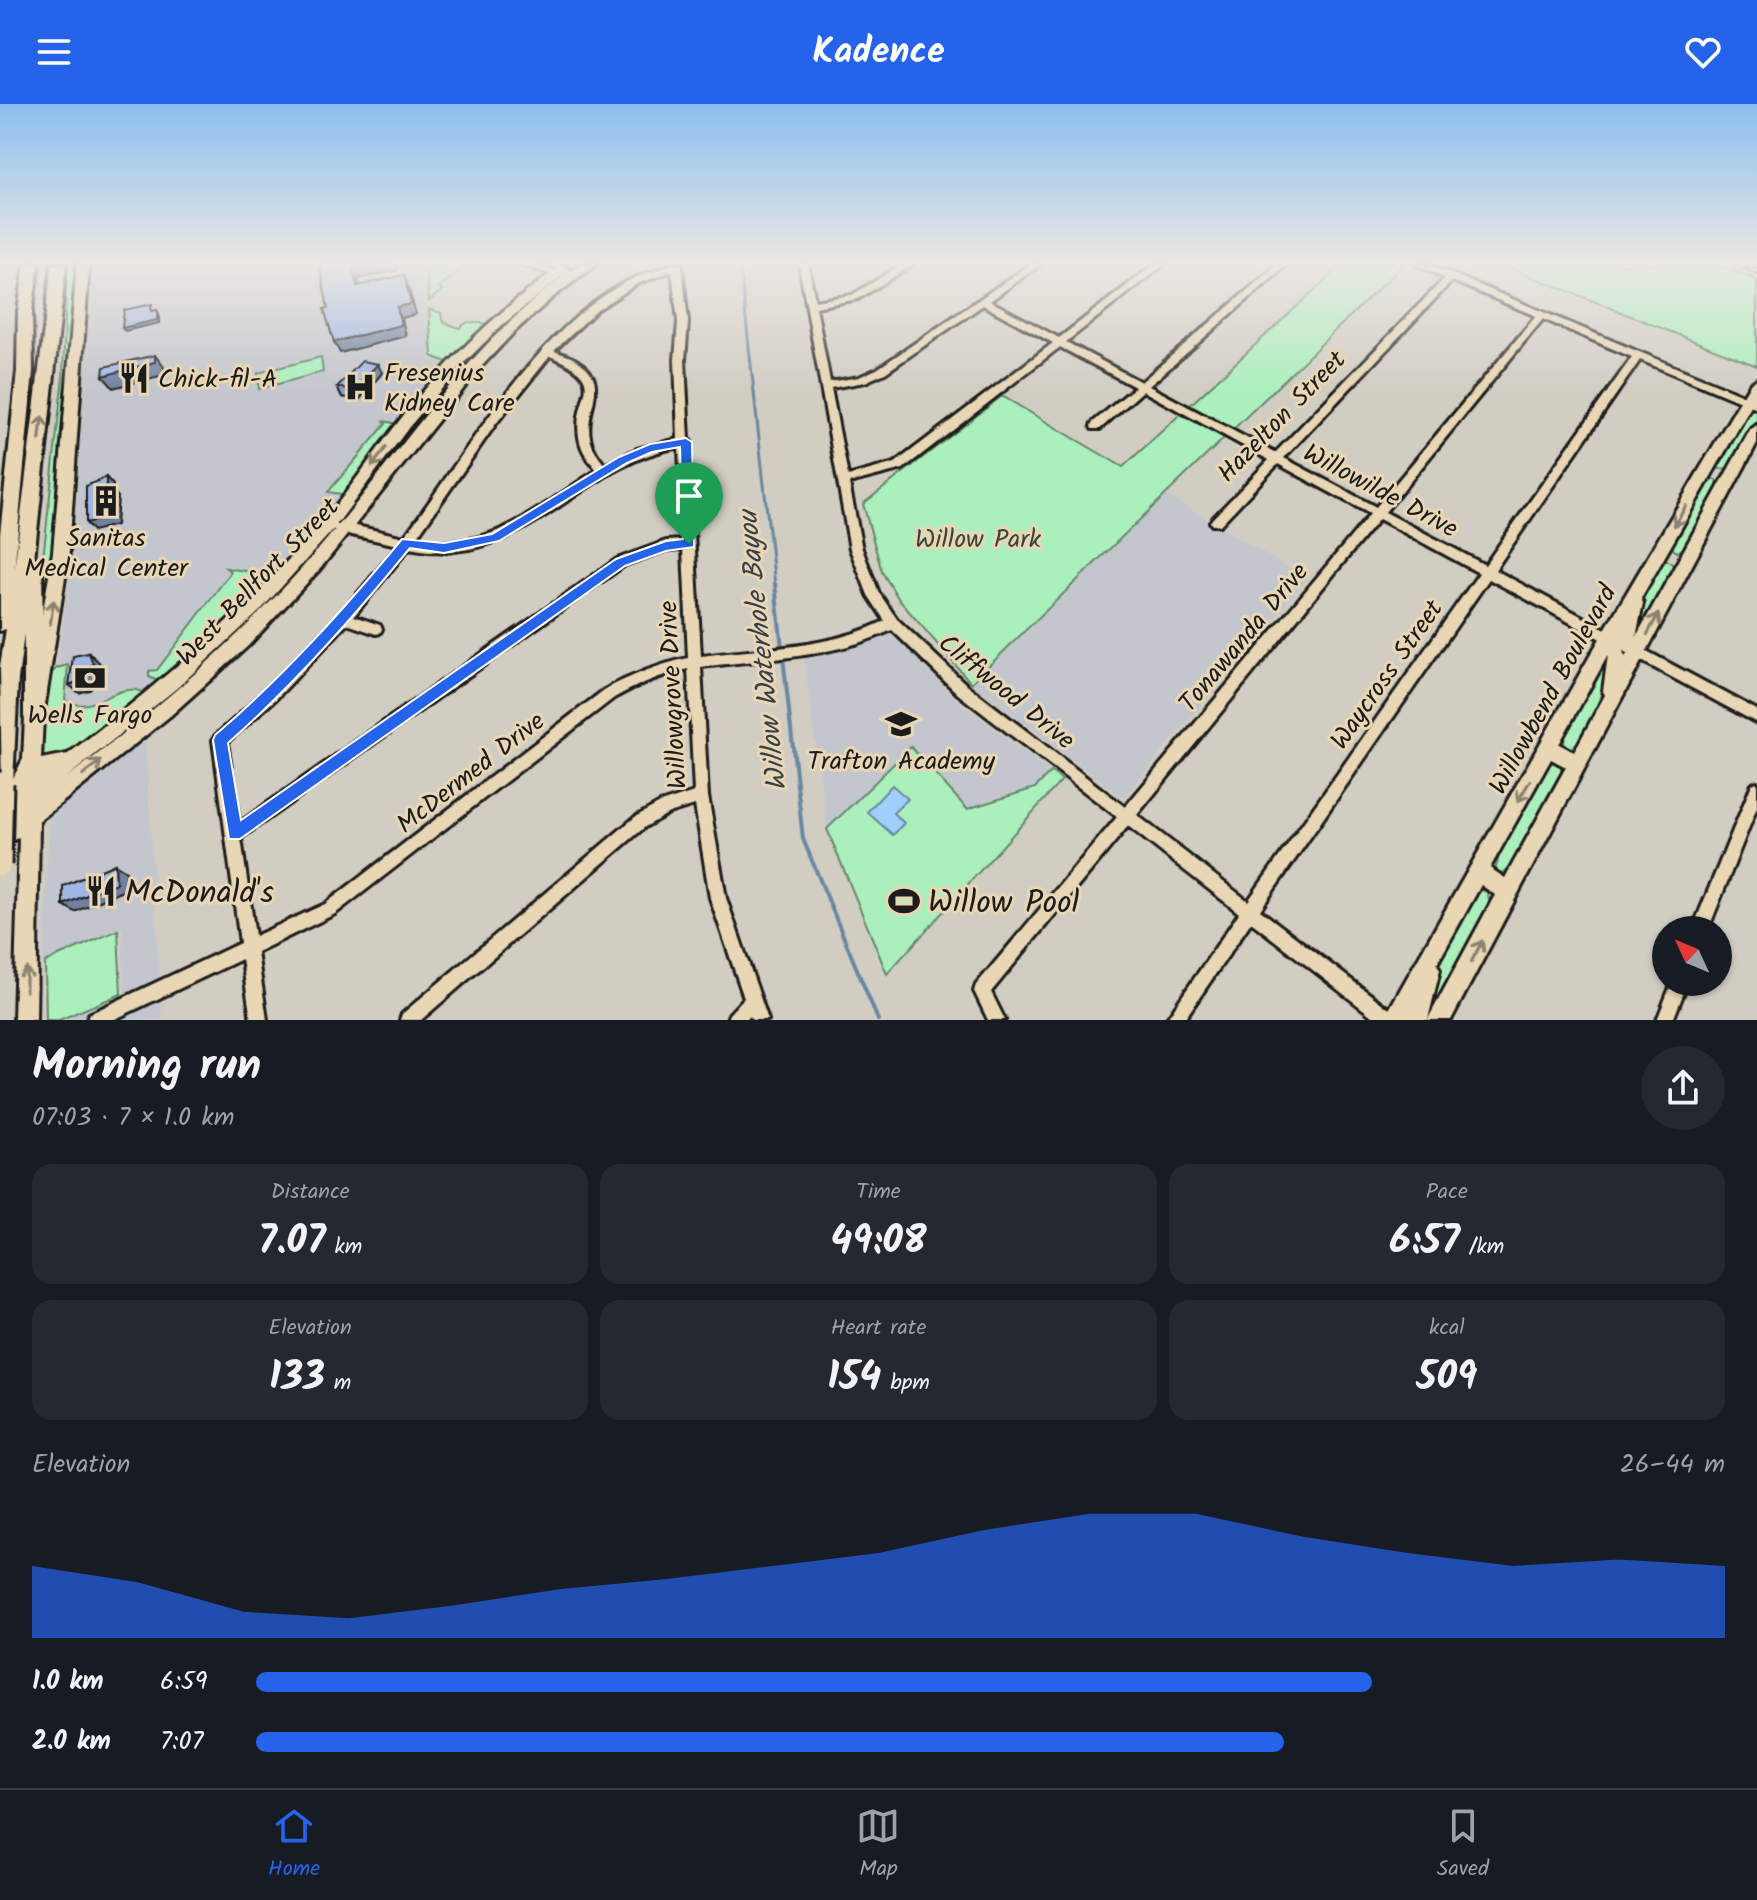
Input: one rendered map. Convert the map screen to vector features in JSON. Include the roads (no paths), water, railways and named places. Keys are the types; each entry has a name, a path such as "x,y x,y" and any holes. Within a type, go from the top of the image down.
{"highway":[{"path":"26,307 23,502 34,717"},
{"path":"39,307 48,353"},
{"path":"0,623 23,502 54,307"},
{"path":"0,553 23,502"},
{"path":"0,865 8,679 23,502"}],"main road":[{"path":"25,1020 30,764 34,717 45,665 61,552 80,307"},
{"name":"West Bellfort Street","path":"336,528 405,422 458,371 504,317 517,307"},
{"name":"West Bellfort Street","path":"0,839 124,743 192,685 406,450 458,371"},
{"name":"Willowbend Boulevard","path":"1392,1020 1706,470 1752,402 1757,384"},
{"path":"405,422 413,426 406,450"},
{"path":"1439,1020 1757,430"},
{"path":"1706,470 1729,480"},
{"path":"1660,550 1685,562"},
{"path":"1637,653 1627,637 1640,586"},
{"name":"West Bellfort Street","path":"0,817 264,608"},
{"path":"1609,638 1617,656 1610,705"},
{"path":"124,743 122,735 161,692"},
{"path":"1549,748 1578,764"},
{"path":"30,764 40,768 52,766 80,755"},
{"path":"1,792 18,788 30,764"},
{"path":"0,873 8,869 16,871 26,887"},
{"path":"1478,872 1509,892"},
{"path":"1417,1020 1434,949"}],"street":[{"path":"259,1020 220,740 255,710 344,618 407,543 494,415 548,352 598,307"},
{"name":"Willowgrove Drive","path":"682,307 680,360 701,796 718,898 760,1020"},
{"name":"Cliffwood Drive","path":"811,307 861,568 893,623 963,690 1392,1020"},
{"path":"826,386 861,380 881,371 975,307"},
{"name":"Willowilde Drive","path":"994,307 1757,717"},
{"path":"843,481 899,466 1106,307"},
{"path":"1096,426 1235,307"},
{"name":"Hazelton Street","path":"1216,522 1422,307"},
{"path":"1522,307 1752,402"},
{"name":"Tonawanda Drive","path":"997,1020 982,991 1542,315"},
{"path":"548,352 575,361 589,374 592,387 582,437 586,453 604,471"},
{"name":"Waycross Street","path":"1174,1020 1638,355"},
{"path":"336,528 444,548 495,538 636,453 686,442"},
{"path":"235,834 621,562 666,546 689,544"},
{"path":"344,618 376,629"},
{"name":"McDermed Drive","path":"95,1020 250,949 352,894 619,687 661,670 695,663 802,651 855,640 893,623"},
{"path":"1706,916 1757,789"},
{"path":"408,1020 640,822 665,808 701,796"},
{"path":"1665,1020 1674,996"},
{"path":"735,1020 753,1001"}],"water":[{"path":"892,785 908,799 893,813 904,823 893,835 867,812"}],"waterway":[{"name":"Willow Waterhole Bayou","path":"745,307 775,586"},
{"name":"Willow Waterhole Bayou","path":"775,584 782,648"},
{"name":"Willow Waterhole Bayou","path":"783,656 803,839 878,1020"}],"place":[{"name":"Chick-fil-A","path":"134,378"},
{"name":"Fresenius Kidney Care","path":"360,387"},
{"name":"Sanitas Medical Center","path":"106,501"},
{"name":"Wells Fargo","path":"90,678"},
{"name":"Trafton Academy","path":"901,724"},
{"name":"McDonald's","path":"101,891"},
{"name":"Willow Pool","path":"904,901"}],"park label":[{"name":"Willow Park","path":"978,538"}]}
